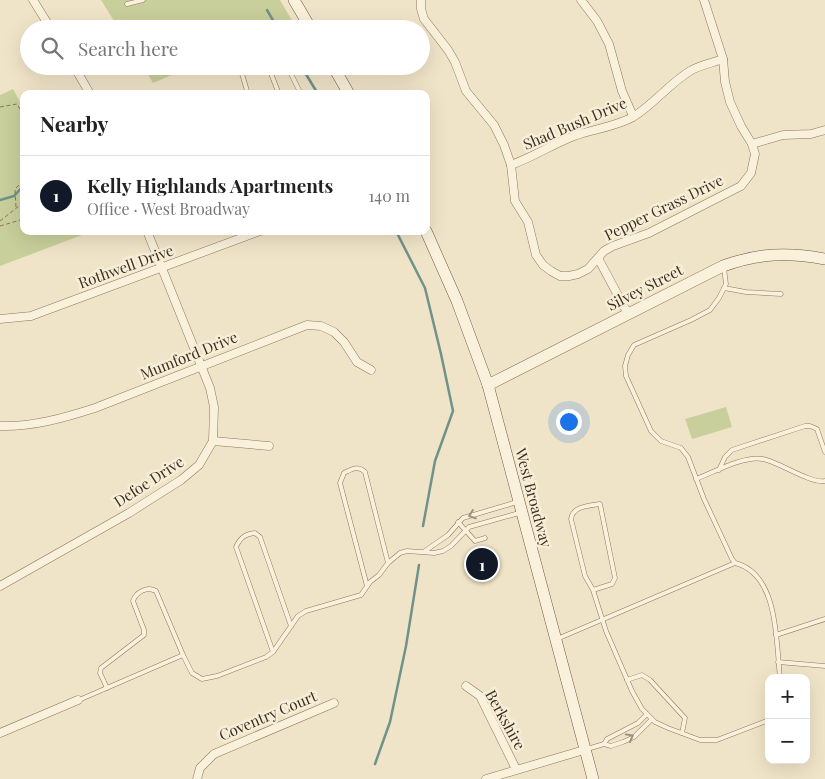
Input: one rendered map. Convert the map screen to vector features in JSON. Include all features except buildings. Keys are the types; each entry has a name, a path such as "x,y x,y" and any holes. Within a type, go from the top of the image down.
{"main road":[{"path":"294,0 306,20"},
{"path":"338,75 347,90"},
{"name":"West Broadway","path":"428,235 457,301 488,385 592,779"},
{"name":"Silvey Street","path":"488,385 738,260 768,254 791,254 825,259"}],"street":[{"path":"33,0 45,20"},
{"path":"421,0 421,9 425,20"},
{"path":"581,0 597,22 609,44 622,91 633,116"},
{"path":"704,0 723,59 725,82 730,102 740,126 752,144 783,136 811,134 825,130"},
{"path":"430,27 448,50 466,91 494,125 511,165"},
{"name":"Shad Bush Drive","path":"511,165 536,155 571,137 620,123 650,105 676,81 692,70 723,59"},
{"path":"79,75 88,90"},
{"name":"Pepper Grass Drive","path":"511,165 516,201 528,222 536,255 543,265 551,271 560,276 569,276 588,269 613,246 649,233 741,186 751,173 755,154 752,144"},
{"path":"149,235 210,388 214,407 214,441 269,446"},
{"name":"Rothwell Drive","path":"0,319 31,316 249,235"},
{"path":"598,258 628,314"},
{"name":"Mumford Drive","path":"0,426 59,419 95,408 308,325 321,326 334,332 344,342 357,362 371,370"},
{"name":"Defoe Drive","path":"0,586 129,513 181,480 199,465 214,441"},
{"name":"Berkshire","path":"466,686 480,696 516,769"},
{"path":"0,732 78,700"},
{"name":"Coventry Court","path":"197,779 200,768 214,754 334,703"},
{"path":"486,779 584,750"}],"lane":[{"path":"127,4 143,0"},
{"path":"242,75 247,90"},
{"path":"272,75 277,90"},
{"path":"291,75 298,90"},
{"path":"724,266 726,284 710,310 634,345 628,355 625,366 626,376 651,431 661,441 681,448 688,457 704,499 735,563"},
{"path":"724,288 746,292 780,294"},
{"path":"719,470 725,457 732,450 805,426 817,429 825,452"},
{"path":"696,479 748,459 763,459 815,480 825,481"},
{"path":"367,587 340,483 344,473 354,468 361,468 365,472 388,563"},
{"path":"593,590 612,584 615,578 600,504 577,509 572,514 572,519 585,576 593,590 601,620 642,709 652,719 662,725 700,740 717,740 765,722"},
{"path":"425,551 448,535 458,522 471,514 520,507"},
{"path":"106,688 100,672 101,668 144,635 144,630 133,601 136,594 147,589 156,590 192,673 202,679 217,676 266,657 274,652 298,616 306,611 361,595 388,563 400,553 407,551 434,553 443,551 451,546 465,530 520,507"},
{"path":"458,522 476,541 485,538"},
{"path":"274,652 236,547 239,540 244,536 255,534 260,537 291,626"},
{"path":"555,640 735,563 746,566 763,583 775,620 780,674"},
{"path":"776,635 825,619"},
{"path":"78,700 183,655"},
{"path":"778,662 825,666"},
{"path":"627,680 642,675 650,680 685,718 682,733"},
{"path":"604,744 607,739 638,723 647,714"},
{"path":"584,750 604,744 611,746 634,737 652,719"}],"path":[{"path":"0,106 17,104 20,109"},
{"path":"16,207 14,193 20,184"},
{"path":"0,221 20,204"},
{"path":"0,226 20,219"}],"green space":[{"path":"101,0 280,0 292,20 113,20"},
{"path":"148,75 172,75 153,83"},
{"path":"13,89 20,102 20,235 82,235 0,266 0,95"},
{"path":"726,407 732,427 692,439 685,419"}],"waterway":[{"path":"267,10 273,20"},
{"path":"306,75 316,90"},
{"path":"0,200 14,196 20,189"},
{"path":"398,235 425,288 453,411 435,461 423,526"},
{"path":"375,764 390,722 406,646 419,565"}],"place":[{"name":"Kelly Highlands Apartments","path":"482,564"}]}
